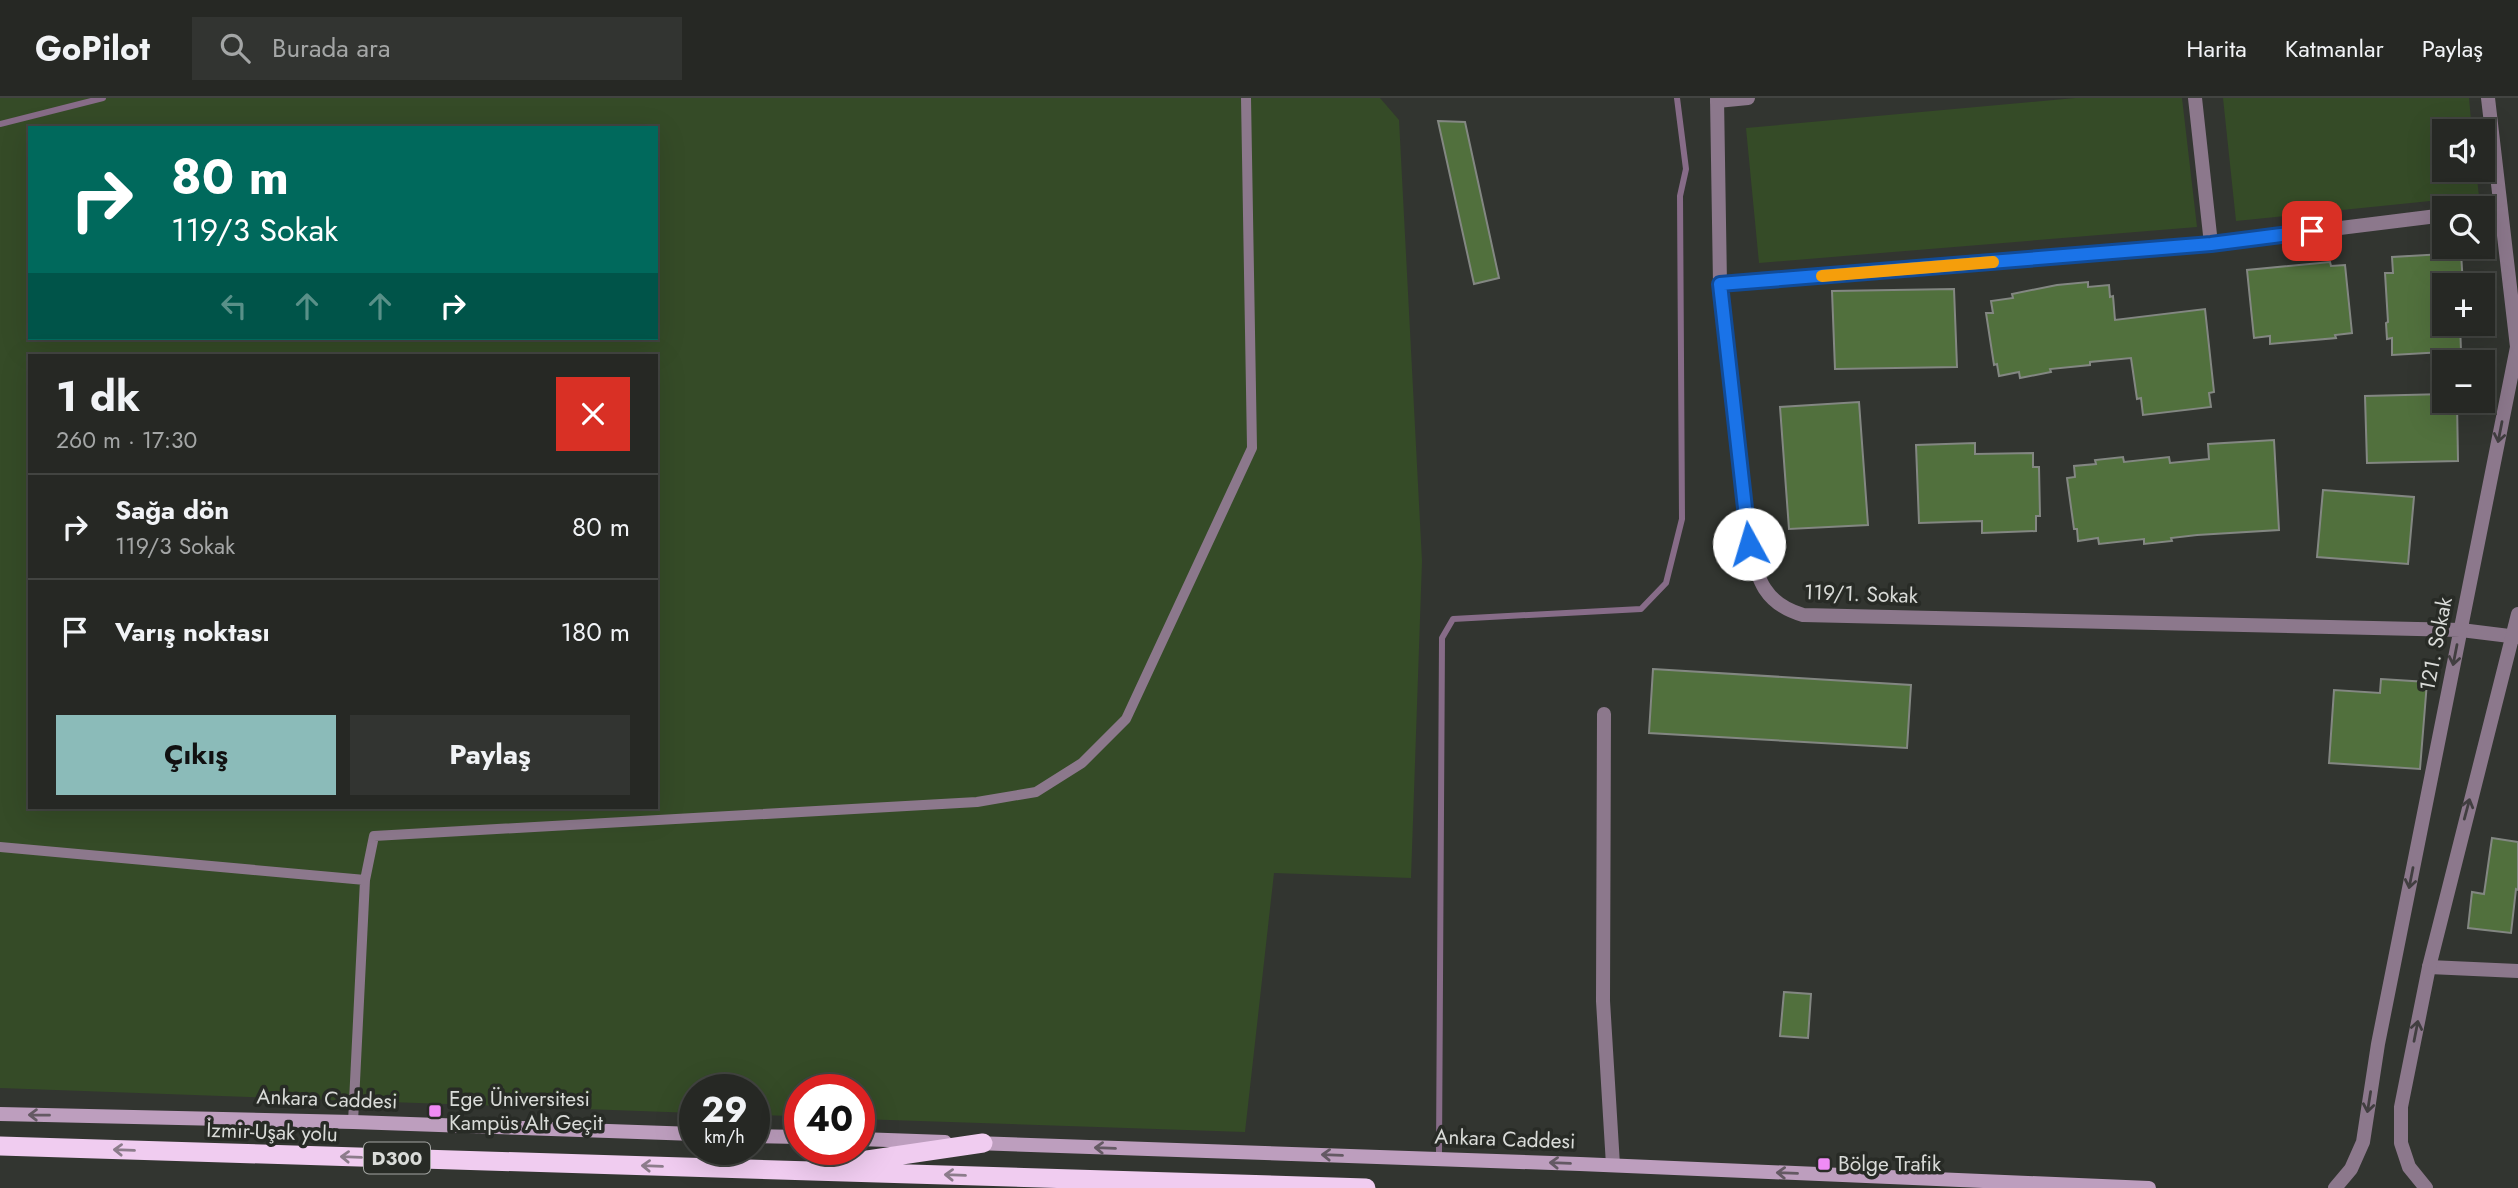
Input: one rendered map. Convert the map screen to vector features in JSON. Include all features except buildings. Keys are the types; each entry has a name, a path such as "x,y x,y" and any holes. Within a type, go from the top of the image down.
{"highway":[{"path":"794,1170 984,1143"},
{"name":"İzmir-Uşak yolu","path":"0,1146 794,1170"},
{"name":"D300","path":"794,1170 1366,1188"}],"main road":[{"name":"Ankara Caddesi","path":"0,1114 353,1122 679,1133"},
{"name":"Ankara Caddesi","path":"875,1140 2149,1188"}],"street":[{"path":"1717,99 1748,98"},
{"path":"2195,98 2211,244"},
{"name":"121. Sokak","path":"2335,1188 2351,1169 2363,1142 2378,1044 2518,347 2487,98"},
{"name":"119/1. Sokak","path":"1717,99 1720,284 1749,544 1756,575 1769,595 1785,610 1803,615 2461,630 2515,637"},
{"path":"2495,210 2499,209"},
{"path":"1720,284 2211,244 2432,217"},
{"path":"2426,1188 2409,1167 2401,1143 2402,1107 2429,967 2515,637 2518,614"},
{"path":"1604,713 1604,1001 1613,1166"},
{"path":"2429,967 2518,971"}],"lane":[{"path":"353,1122 365,880 374,836 977,802 1036,792 1082,763 1126,719 1252,449 1246,98"},
{"path":"0,847 365,880"}],"green space":[{"path":"0,98 1380,98 1399,120 1422,561 1411,878 1274,873 1245,1132 875,1120 875,1074 784,1074 784,1116 770,1115 770,1074 679,1074 679,1112 0,1088"},
{"path":"2075,98 2182,98 2197,227 1759,263 1746,128"},
{"path":"2223,98 2469,98 2471,119 2432,119 2432,182 2477,182 2479,196 2432,196 2432,201 2236,221"}],"waterway":[{"path":"0,124 103,98"},
{"path":"1439,1154 1442,638 1453,619 1641,609 1666,583 1682,519 1680,196 1686,169 1677,98"}],"slow traffic":[{"path":"1822,276 1993,262"}],"place":[{"name":"Ege Üniversitesi Kampüs Alt Geçit","path":"435,1111"},
{"name":"Bölge Trafik","path":"1824,1164"}],"route":[{"path":"1749,544 1720,284 2211,244 2312,231"}]}
